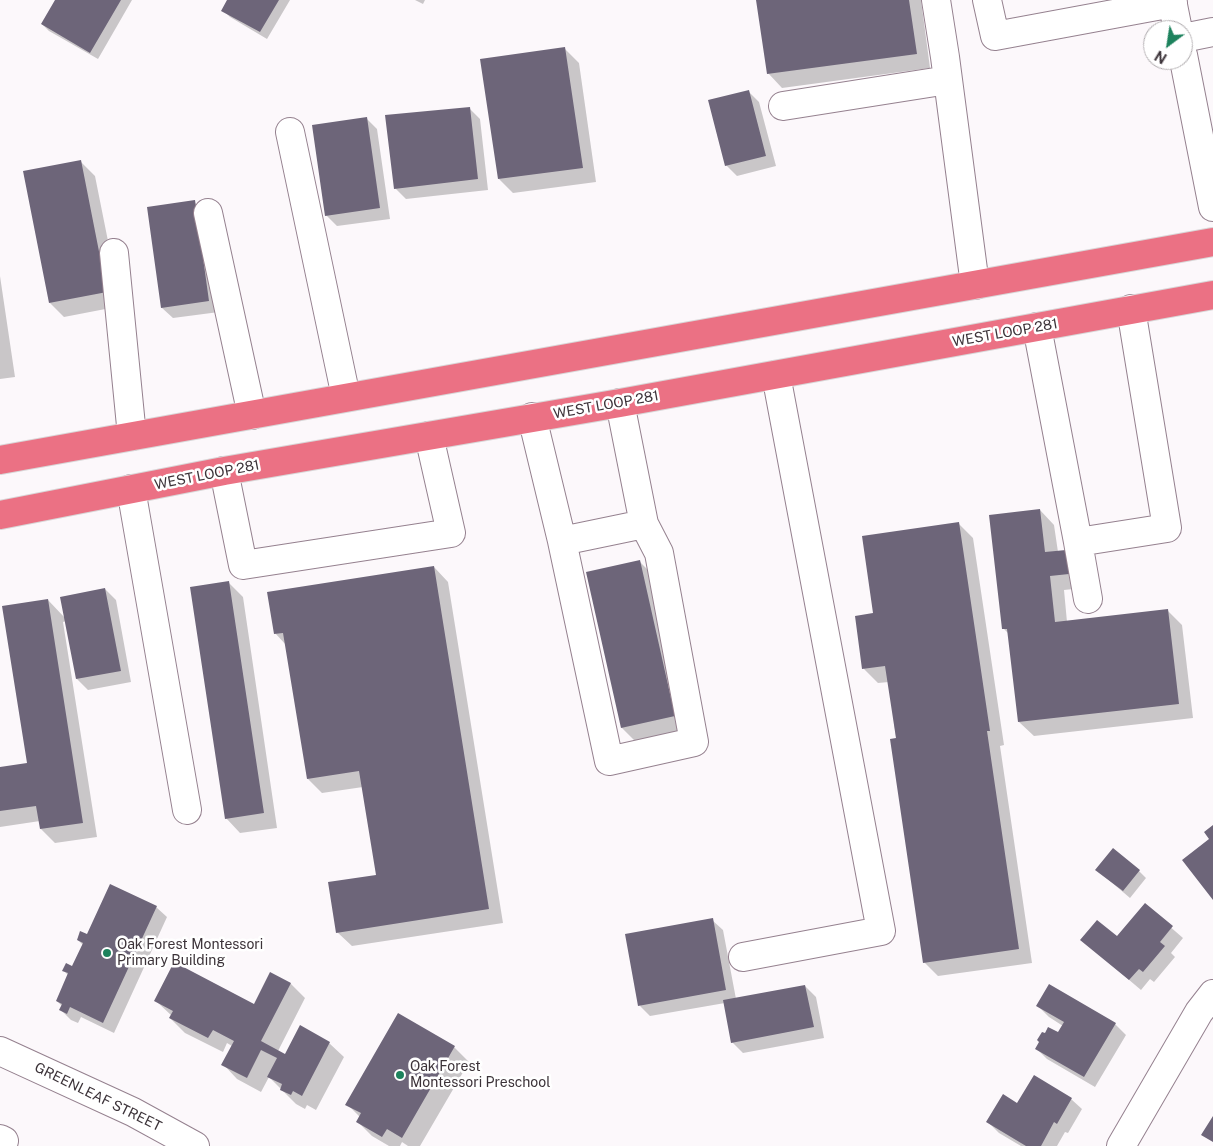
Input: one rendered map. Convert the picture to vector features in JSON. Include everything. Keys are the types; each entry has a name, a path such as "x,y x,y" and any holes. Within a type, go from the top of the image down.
{"highway":[{"path":"0,460 1213,242"},
{"name":"WEST LOOP 281","path":"0,515 224,471 620,403 1213,295"}],"street":[{"path":"936,0 975,285"},
{"path":"987,0 995,36 1172,1 1176,20"},
{"path":"1193,36 1213,32"},
{"path":"1186,70 1213,207"},
{"path":"783,106 948,80"},
{"path":"290,132 346,398"},
{"path":"208,213 252,415"},
{"path":"114,253 132,436"},
{"path":"1078,542 1167,528 1131,309"},
{"path":"1037,327 1088,599"},
{"path":"743,957 881,931 776,375"},
{"path":"532,417 562,541 609,761 694,742 658,553 644,524 620,403"},
{"path":"224,471 242,565 451,533 429,436"},
{"path":"131,489 188,810"},
{"path":"562,541 644,524"},
{"path":"1121,1146 1199,1012 1213,994"},
{"name":"GREENLEAF STREET","path":"0,1051 133,1112 191,1145"},
{"path":"0,1139 4,1141 1,1146"}],"building":[{"path":"55,0 121,0 90,53 41,24"},
{"path":"227,0 279,0 260,32 221,11"},
{"path":"756,0 909,0 917,54 767,74"},
{"path":"565,47 583,168 498,179 480,59"},
{"path":"749,90 766,156 725,166 708,100"},
{"path":"470,107 478,179 394,189 385,115"},
{"path":"367,117 380,208 325,216 312,125"},
{"path":"81,160 107,292 49,303 23,171"},
{"path":"195,200 209,301 161,308 147,207"},
{"path":"1040,509 1045,552 1066,550 1069,574 1050,576 1055,622 1168,609 1179,704 1018,722 1007,629 1002,629 989,515"},
{"path":"959,522 990,731 987,731 1019,949 923,963 890,739 896,738 885,666 862,669 855,616 873,613 862,536"},
{"path":"640,560 675,716 621,728 586,572"},
{"path":"434,566 489,909 336,933 328,882 376,875 359,771 307,779 283,633 274,634 267,592"},
{"path":"229,581 264,813 225,819 190,587"},
{"path":"105,588 121,671 76,679 60,597"},
{"path":"48,599 83,823 40,829 36,806 0,811 0,767 27,763 2,606"},
{"path":"1213,825 1213,900 1182,860 1209,839 1204,832"},
{"path":"1113,848 1140,870 1123,891 1095,870"},
{"name":"Oak Forest Montessori Primary Building","path":"110,884 157,906 103,1023 70,1007 67,1014 59,1010 62,1004 56,1001 68,973 62,971 66,963 72,966 83,943 77,940 80,931 87,934"},
{"path":"1145,903 1173,926 1160,942 1165,946 1143,972 1139,969 1129,980 1080,940 1097,920 1117,936"},
{"path":"713,918 726,990 638,1006 625,934"},
{"path":"174,962 254,1004 270,972 291,983 261,1041 285,1054 300,1025 330,1042 302,1096 293,1091 291,1095 280,1090 282,1084 267,1077 277,1058 261,1050 247,1078 221,1065 234,1041 213,1030 208,1038 169,1018 173,1011 154,1001"},
{"path":"1049,984 1116,1023 1084,1077 1035,1049 1039,1042 1037,1040 1042,1032 1045,1033 1048,1027 1058,1032 1064,1022 1036,1006"},
{"path":"805,985 814,1027 731,1043 723,1000"},
{"name":"Oak Forest Montessori Preschool","path":"398,1013 455,1046 402,1138 387,1129 382,1137 356,1122 361,1113 345,1105"},
{"path":"1034,1075 1072,1098 1057,1124 1054,1122 1041,1146 1026,1146 986,1122 1003,1094 1017,1103"},
{"path":"1213,1116 1213,1142 1201,1135"}],"place":[{"name":"Oak Forest Montessori Primary Building","path":"107,953"},
{"name":"Oak Forest Montessori Preschool","path":"400,1075"}]}
